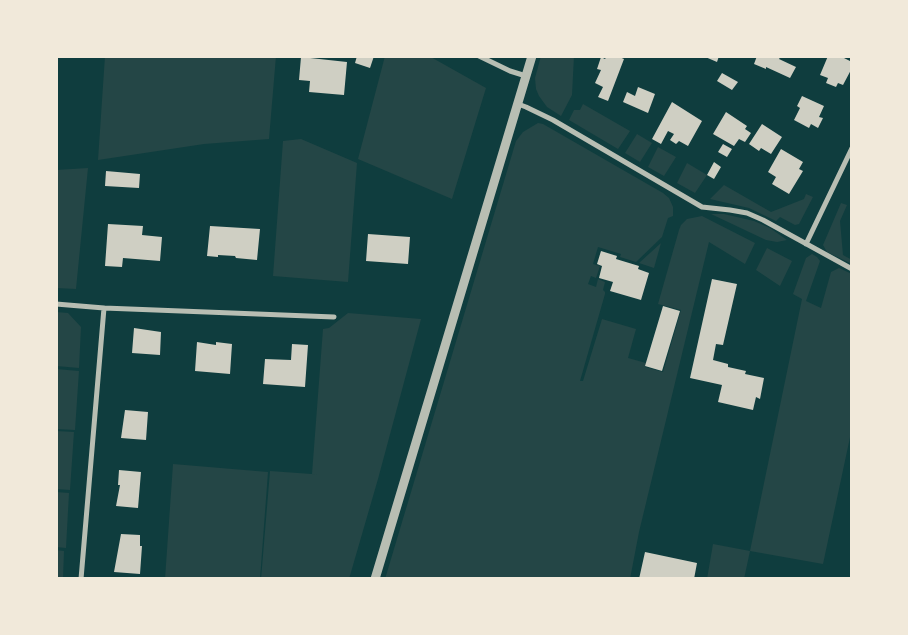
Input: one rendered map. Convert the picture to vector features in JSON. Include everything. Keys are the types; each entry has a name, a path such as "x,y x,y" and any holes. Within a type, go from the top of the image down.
{"street":[{"path":"479,56 510,71 526,76"},
{"path":"375,579 532,56"},
{"path":"518,104 526,106 553,120 702,207 715,207 747,213 852,269"},
{"path":"806,244 852,148"},
{"path":"56,304 104,308 334,317"},
{"path":"81,579 104,308"}],"shaded area":[{"path":"105,56 276,56 269,139 204,144 98,160"},
{"path":"385,56 429,56 486,88 452,199 358,159"},
{"path":"541,56 574,56 572,95 561,116 547,107 536,89 535,78"},
{"path":"583,104 630,131 618,149 569,120 574,110 580,110"},
{"path":"538,123 543,124 663,193 669,198 673,207 673,216 668,218 662,237 636,262 620,257 621,254 598,247 593,264 600,266 596,278 591,276 588,284 596,287 598,279 605,282 603,290 605,294 580,381 583,381 602,319 636,329 628,358 646,363 645,367 663,372 681,310 658,304 679,230 687,219 702,216 755,243 745,264 709,242 639,532 630,579 385,579 516,141 523,132"},
{"path":"637,134 652,143 640,162 625,153"},
{"path":"301,139 357,163 348,282 273,276 283,141"},
{"path":"658,147 676,157 664,176 648,167"},
{"path":"687,163 707,175 695,193 677,183"},
{"path":"88,168 76,289 56,288 56,170"},
{"path":"724,185 771,212 804,199 806,194 813,197 799,224 795,225 780,217 776,221 749,208 710,199"},
{"path":"841,203 847,205 840,221 843,255 852,260 852,264 827,252 823,245"},
{"path":"711,214 724,214 754,221 770,228 787,240 777,242 766,240"},
{"path":"661,243 654,268 639,263"},
{"path":"767,248 792,261 780,286 756,270"},
{"path":"812,254 820,261 806,301 821,308 831,272 839,268 852,274 852,428 823,564 750,551 802,299 793,294 806,258"},
{"path":"56,312 68,313 81,327 79,368 56,366"},
{"path":"348,313 421,319 349,579 261,579 270,471 367,478 312,474 323,329 329,328"},
{"path":"56,369 79,371 75,430 56,429"},
{"path":"56,431 74,432 70,490 56,489"},
{"path":"173,464 268,472 260,579 165,579"},
{"path":"56,492 69,493 66,548 56,547"},
{"path":"713,544 750,551 744,579 707,579"},
{"path":"56,550 64,551 63,579 56,579"}],"building":[{"path":"357,56 374,56 370,68 355,63"},
{"path":"607,56 617,56 624,59 608,101 598,97 603,87 595,83 601,70 597,69 601,57 605,59"},
{"path":"703,56 719,56 717,62"},
{"path":"757,56 781,56 779,59 796,67 790,78 766,67 766,69 754,64"},
{"path":"828,56 840,56 852,62 852,68 843,85 838,83 836,87 826,83 828,78 820,75"},
{"path":"301,57 347,62 344,95 309,92 310,81 299,80"},
{"path":"722,73 738,82 732,90 717,81"},
{"path":"638,87 655,94 648,113 623,102 627,92 635,96"},
{"path":"802,96 824,106 819,117 823,118 818,128 811,124 809,128 794,120 800,108 797,106"},
{"path":"672,102 702,121 688,146 679,141 676,144 670,140 674,134 668,131 661,144 652,139"},
{"path":"726,112 747,126 745,129 751,133 745,142 739,139 734,146 713,134"},
{"path":"762,124 782,137 771,154 761,148 759,151 749,144"},
{"path":"723,144 732,149 727,157 718,152"},
{"path":"781,149 803,162 799,169 803,171 789,194 772,184 776,177 768,172"},
{"path":"714,162 721,167 714,179 707,175"},
{"path":"106,171 140,174 139,188 105,186"},
{"path":"108,224 143,226 142,235 162,237 160,261 123,258 122,267 105,266"},
{"path":"210,226 260,229 257,260 236,258 235,256 207,256"},
{"path":"368,234 410,237 408,264 366,261"},
{"path":"601,251 617,256 616,259 639,266 638,269 649,273 641,300 610,291 613,282 599,278 602,266 597,264"},
{"path":"712,279 737,284 723,345 716,344 713,360 728,364 728,367 746,371 745,374 764,378 760,399 756,397 753,410 718,402 722,385 690,378"},
{"path":"663,306 680,311 662,371 645,366"},
{"path":"134,328 161,332 160,355 132,353"},
{"path":"197,342 216,345 216,342 232,344 230,374 195,371"},
{"path":"292,344 308,345 305,387 263,384 265,359 291,360"},
{"path":"125,410 148,412 146,440 121,438"},
{"path":"119,470 141,472 138,508 116,506 120,485 118,485"},
{"path":"121,534 140,535 140,546 142,546 140,574 114,572"},
{"path":"645,552 697,563 694,579 639,579"}]}
